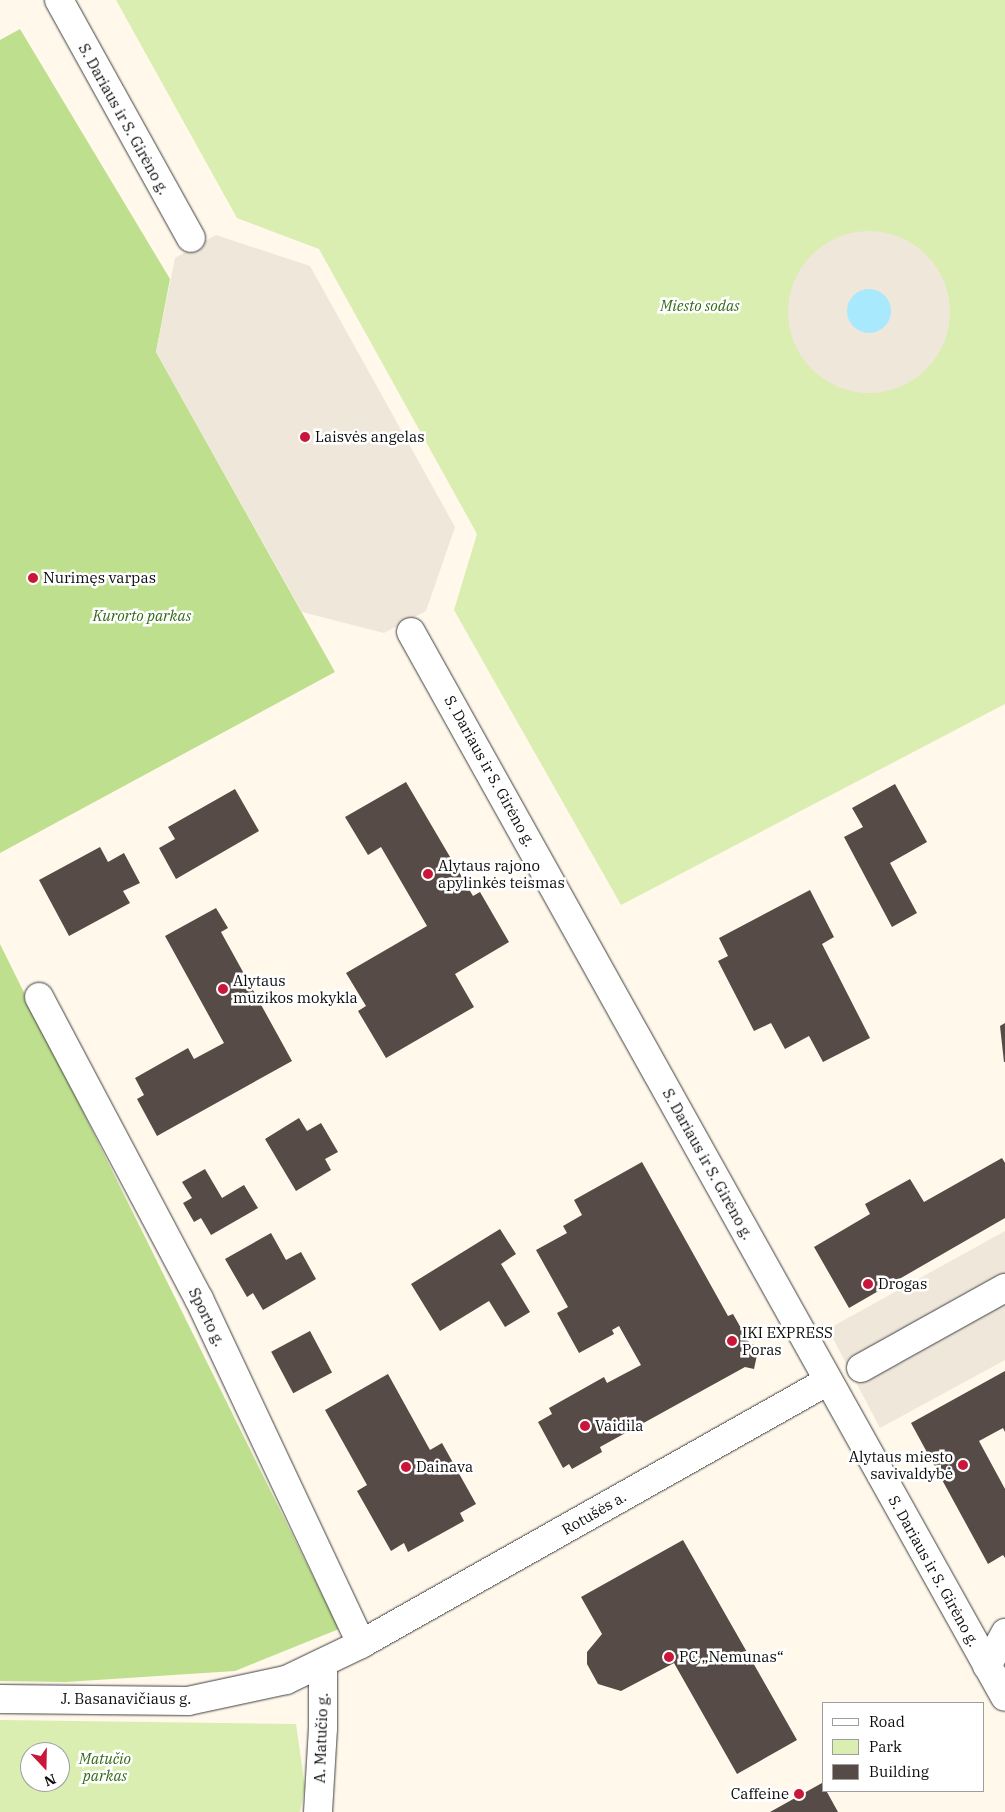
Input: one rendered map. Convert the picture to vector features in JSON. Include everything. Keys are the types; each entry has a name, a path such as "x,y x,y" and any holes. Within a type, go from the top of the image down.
{"street":[{"name":"S. Dariaus ir S. Girėno g.","path":"59,0 191,238"},
{"name":"S. Dariaus ir S. Girėno g.","path":"411,632 1005,1697"},
{"name":"Sporto g.","path":"39,997 199,1299 362,1644"},
{"path":"861,1368 1005,1288"},
{"name":"Rotušės a.","path":"362,1644 828,1381"},
{"path":"987,1666 1005,1634"},
{"name":"J. Basanavičiaus g.","path":"0,1699 188,1701 286,1680 362,1644"},
{"name":"A. Matučio g.","path":"318,1812 323,1728 322,1664"}],"green space":[{"name":"Miesto sodas","path":"116,0 1005,0 1005,704 621,905 454,610 477,534 319,249 237,218"},
{"name":"Kurorto parkas","path":"20,29 170,279 156,352 335,672 0,853 0,40"},
{"path":"0,944 339,1629 235,1671 66,1682 0,1681"},
{"name":"Matučio parkas","path":"0,1720 296,1724 305,1787 300,1812 0,1812"}],"shaded area":[{"path":"869,231 900,237 920,249 932,261 944,281 950,312 944,343 932,363 920,375 900,387 869,393 838,387 818,375 806,363 794,343 788,312 794,281 806,261 818,249 838,237"},
{"path":"216,235 310,266 455,527 426,611 384,633 302,612 156,352 175,258"},
{"path":"1005,1231 1005,1360 880,1428 828,1329"}],"water":[{"path":"869,289 881,293 887,299 891,311 887,323 881,329 869,333 857,329 851,323 847,311 851,299 857,293"}],"building":[{"path":"406,782 473,896 480,892 509,942 455,974 474,1007 386,1058 358,1011 366,1006 346,973 427,926 381,847 368,855 345,817"},
{"path":"895,784 927,842 890,863 917,913 892,927 844,837 863,827 852,808"},
{"path":"235,789 259,831 176,879 159,848 175,839 168,827"},
{"path":"100,847 108,862 124,853 140,883 123,891 130,903 69,936 39,880"},
{"path":"810,890 834,937 822,944 870,1038 823,1062 809,1036 785,1049 771,1023 754,1031 718,961 728,956 719,938"},
{"name":"Alytaus muzikos mokykla","path":"216,908 228,928 221,932 292,1061 157,1136 137,1099 144,1095 135,1078 188,1048 194,1059 224,1043 165,936"},
{"path":"1005,1023 1005,1062 1004,1062 1000,1026"},
{"path":"299,1118 307,1131 321,1123 338,1152 325,1159 331,1170 296,1191 265,1139"},
{"path":"1002,1158 1005,1163 1005,1218 849,1308 814,1247 870,1214 865,1204 910,1179 924,1202"},
{"path":"642,1162 728,1316 733,1314 750,1344 759,1346 754,1369 745,1367 600,1447 602,1452 572,1469 569,1464 563,1468 538,1422 552,1414 549,1408 604,1377 607,1383 641,1365 619,1326 612,1330 614,1334 579,1353 557,1313 568,1307 536,1250 567,1233 563,1226 582,1215 574,1200"},
{"path":"205,1169 222,1198 244,1185 258,1208 211,1235 201,1218 194,1222 183,1203 192,1198 182,1182"},
{"path":"500,1229 516,1254 501,1264 530,1312 505,1327 489,1301 440,1331 411,1284"},
{"path":"271,1233 286,1260 301,1252 316,1279 263,1310 253,1293 247,1297 225,1259"},
{"path":"310,1331 332,1372 293,1393 271,1352"},
{"name":"Alytaus miesto savivaldybė","path":"1005,1371 1005,1432 1003,1428 979,1441 1005,1489 1005,1558 1003,1555 988,1564 911,1423"},
{"name":"Dainava","path":"388,1374 430,1450 442,1443 476,1504 460,1513 464,1521 408,1552 404,1543 391,1551 357,1491 367,1485 325,1410"},
{"name":"PC „Nemunas“","path":"683,1540 797,1740 737,1774 674,1663 621,1691 598,1684 587,1664 587,1652 602,1634 581,1597"},
{"path":"822,1783 822,1792 827,1792 838,1812 770,1812"}],"place":[{"name":"Laisvės angelas","path":"305,437"},
{"name":"Nurimęs varpas","path":"33,578"},
{"name":"Alytaus rajono apylinkės teismas","path":"428,874"},
{"name":"Alytaus muzikos mokykla","path":"223,989"},
{"name":"Drogas","path":"868,1284"},
{"name":"IKI EXPRESS Poras","path":"732,1341"},
{"name":"Vaidila","path":"585,1426"},
{"name":"Alytaus miesto savivaldybė","path":"963,1465"},
{"name":"Dainava","path":"406,1467"},
{"name":"PC „Nemunas“","path":"669,1657"},
{"name":"Caffeine","path":"799,1794"}]}
